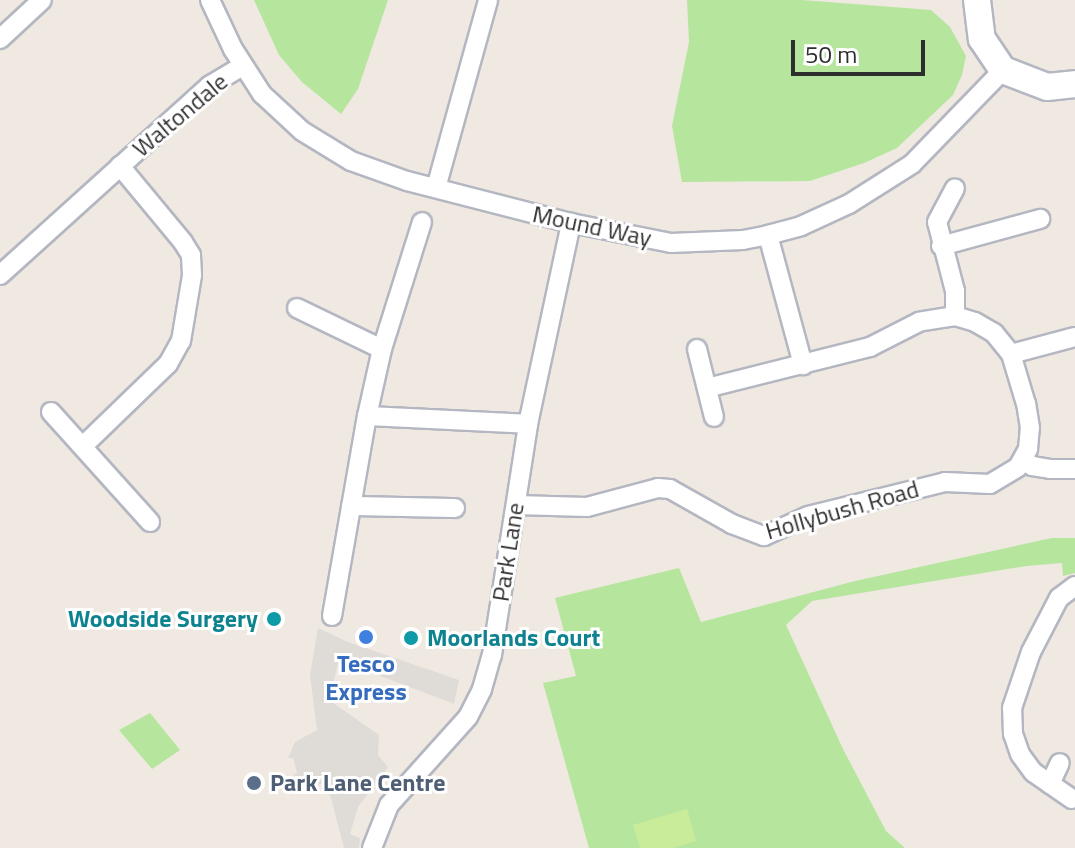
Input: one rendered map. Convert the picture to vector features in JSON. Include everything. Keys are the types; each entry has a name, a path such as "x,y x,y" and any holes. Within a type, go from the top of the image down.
{"main road":[{"path":"977,0 982,39 1003,70 1047,87 1075,84"}],"street":[{"path":"0,39 42,0"},
{"name":"Mound Way","path":"210,0 242,66 277,110 319,143 369,168 436,188 571,223 671,243 743,240 768,235 801,226 849,204 912,164 1003,70"},
{"path":"436,188 488,0"},
{"name":"Waltondale","path":"0,275 209,86 242,66"},
{"name":"Waltondale","path":"83,446 168,364 181,341 192,275 191,255 183,242 120,166"},
{"path":"955,188 937,222 955,291 955,316"},
{"path":"941,246 1040,219"},
{"path":"332,616 367,416 382,349 422,222"},
{"name":"Park Lane","path":"372,848 389,805 468,717 482,689 492,655 528,424 571,223"},
{"path":"768,235 803,365"},
{"path":"297,308 382,349"},
{"path":"707,388 870,347 919,322 955,316 975,322 994,333 1011,354 1030,428 1028,449 1023,459 1032,466 1075,469"},
{"path":"1011,354 1075,337"},
{"path":"697,349 714,417"},
{"path":"51,412 150,522"},
{"path":"367,416 528,424"},
{"name":"Hollybush Road","path":"516,505 587,507 658,488 670,489 732,524 764,536 808,516 918,488 945,482 990,484 1005,478 1023,459"},
{"path":"351,506 455,508"},
{"path":"1072,799 1033,772 1020,754 1013,734 1012,708 1031,652 1059,598 1075,586"},
{"path":"1050,784 1060,763"}],"green space":[{"path":"254,0 388,0 358,89 341,114 302,82 279,55"},
{"path":"687,0 802,0 931,10 950,27 966,56 962,75 953,95 897,148 864,163 810,181 682,182 672,126 689,42"},
{"path":"1052,538 1075,538 1075,573 1063,576 1062,563 1026,566 812,601 786,625 843,749 886,831 905,848 589,848 543,683 576,676 555,598 679,568 701,622 855,581"},
{"path":"150,713 180,750 152,769 119,730"},
{"path":"687,809 696,841 673,848 640,848 633,825"}],"shaded area":[{"path":"318,628 348,642 459,680 454,704 339,660 329,700 379,735 378,755 388,767 358,807 350,834 360,838 359,848 344,848 327,783 305,786 299,783 293,775 297,773 293,758 288,758 295,742 317,730 310,675"}],"place":[{"name":"Woodside Surgery","path":"274,619"},
{"name":"Tesco Express","path":"366,637"},
{"name":"Moorlands Court","path":"411,638"},
{"name":"Park Lane Centre","path":"254,783"}]}
